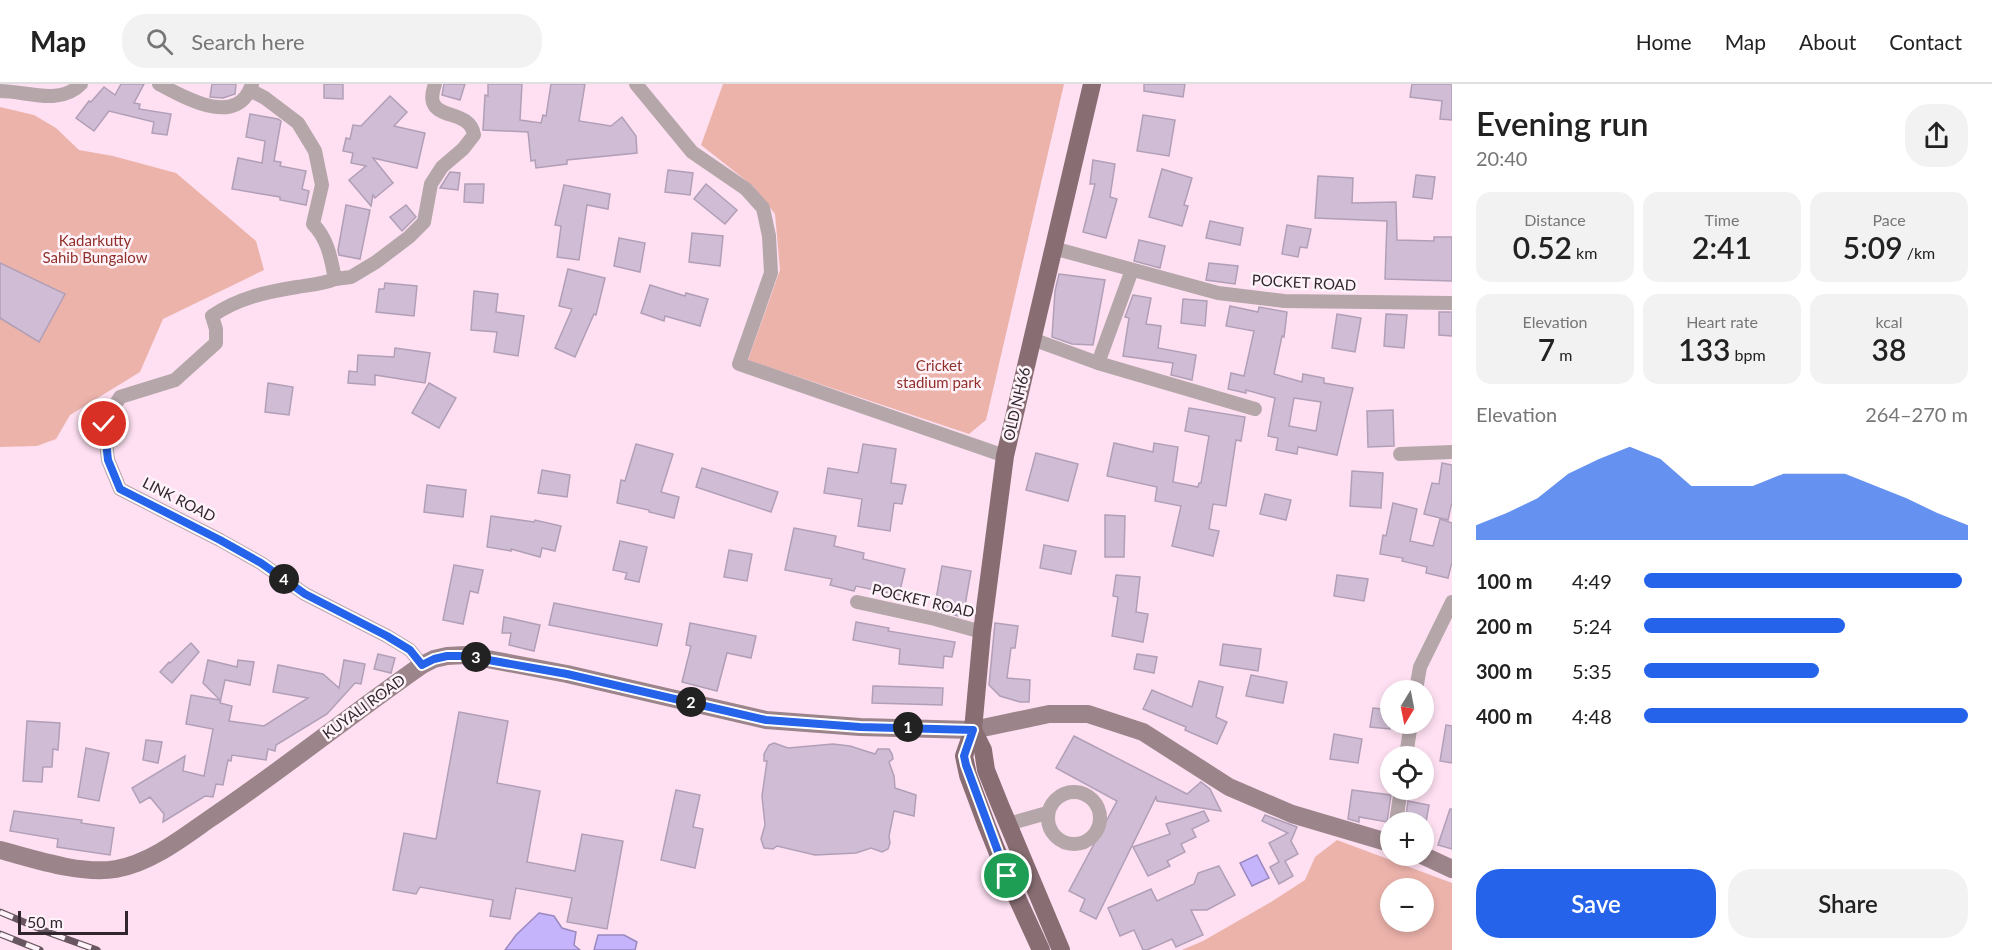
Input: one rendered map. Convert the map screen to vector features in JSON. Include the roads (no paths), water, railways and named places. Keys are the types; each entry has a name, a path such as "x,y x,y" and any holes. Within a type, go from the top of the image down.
{"main road":[{"name":"OLD NH66","path":"1041,950 1007,876 968,775 964,756 973,730 982,632 1005,456 1092,84"},
{"name":"KUYALI ROAD","path":"0,850 86,870 116,869 139,861 168,847 224,810 422,665 447,656 466,656 507,662 766,720 860,727 973,730 1049,714 1088,714 1143,732 1229,787 1292,814 1380,840"},
{"name":"OLD NH66","path":"973,730 983,750 986,770 1061,950"},
{"path":"1434,861 1452,869"}],"street":[{"path":"0,91 62,96 81,84"},
{"path":"159,84 196,102 233,108 242,103 251,87 298,123 315,151 322,185 313,224 322,233 331,256 335,279 351,277 368,267 417,230 424,222 429,193 436,176 474,135 473,129 465,120 436,108 430,98 434,85"},
{"path":"636,84 692,152 746,189 763,208 770,236 771,273 739,364 1005,456"},
{"name":"POCKET ROAD","path":"1053,248 1218,293 1284,301 1452,303"},
{"path":"1098,363 1132,270"},
{"name":"LINK ROAD","path":"335,279 315,285 260,294 242,300 212,316 216,329 216,343 188,370 175,380 120,397 104,424 108,460 120,489 220,540 261,563 305,594 387,636 410,650 422,665"},
{"path":"1032,339 1098,363 1255,409"},
{"path":"1400,454 1452,452"},
{"name":"POCKET ROAD","path":"857,602 982,632"},
{"path":"1418,680 1420,667 1452,602"},
{"path":"1008,824 1047,813"}],"railway":[{"path":"0,912 97,950"},
{"path":"0,934 40,950"}],"park label":[{"name":"Kadarkutty Sahib Bungalow","path":"95,250"},
{"name":"Cricket stadium park","path":"939,374"}]}
